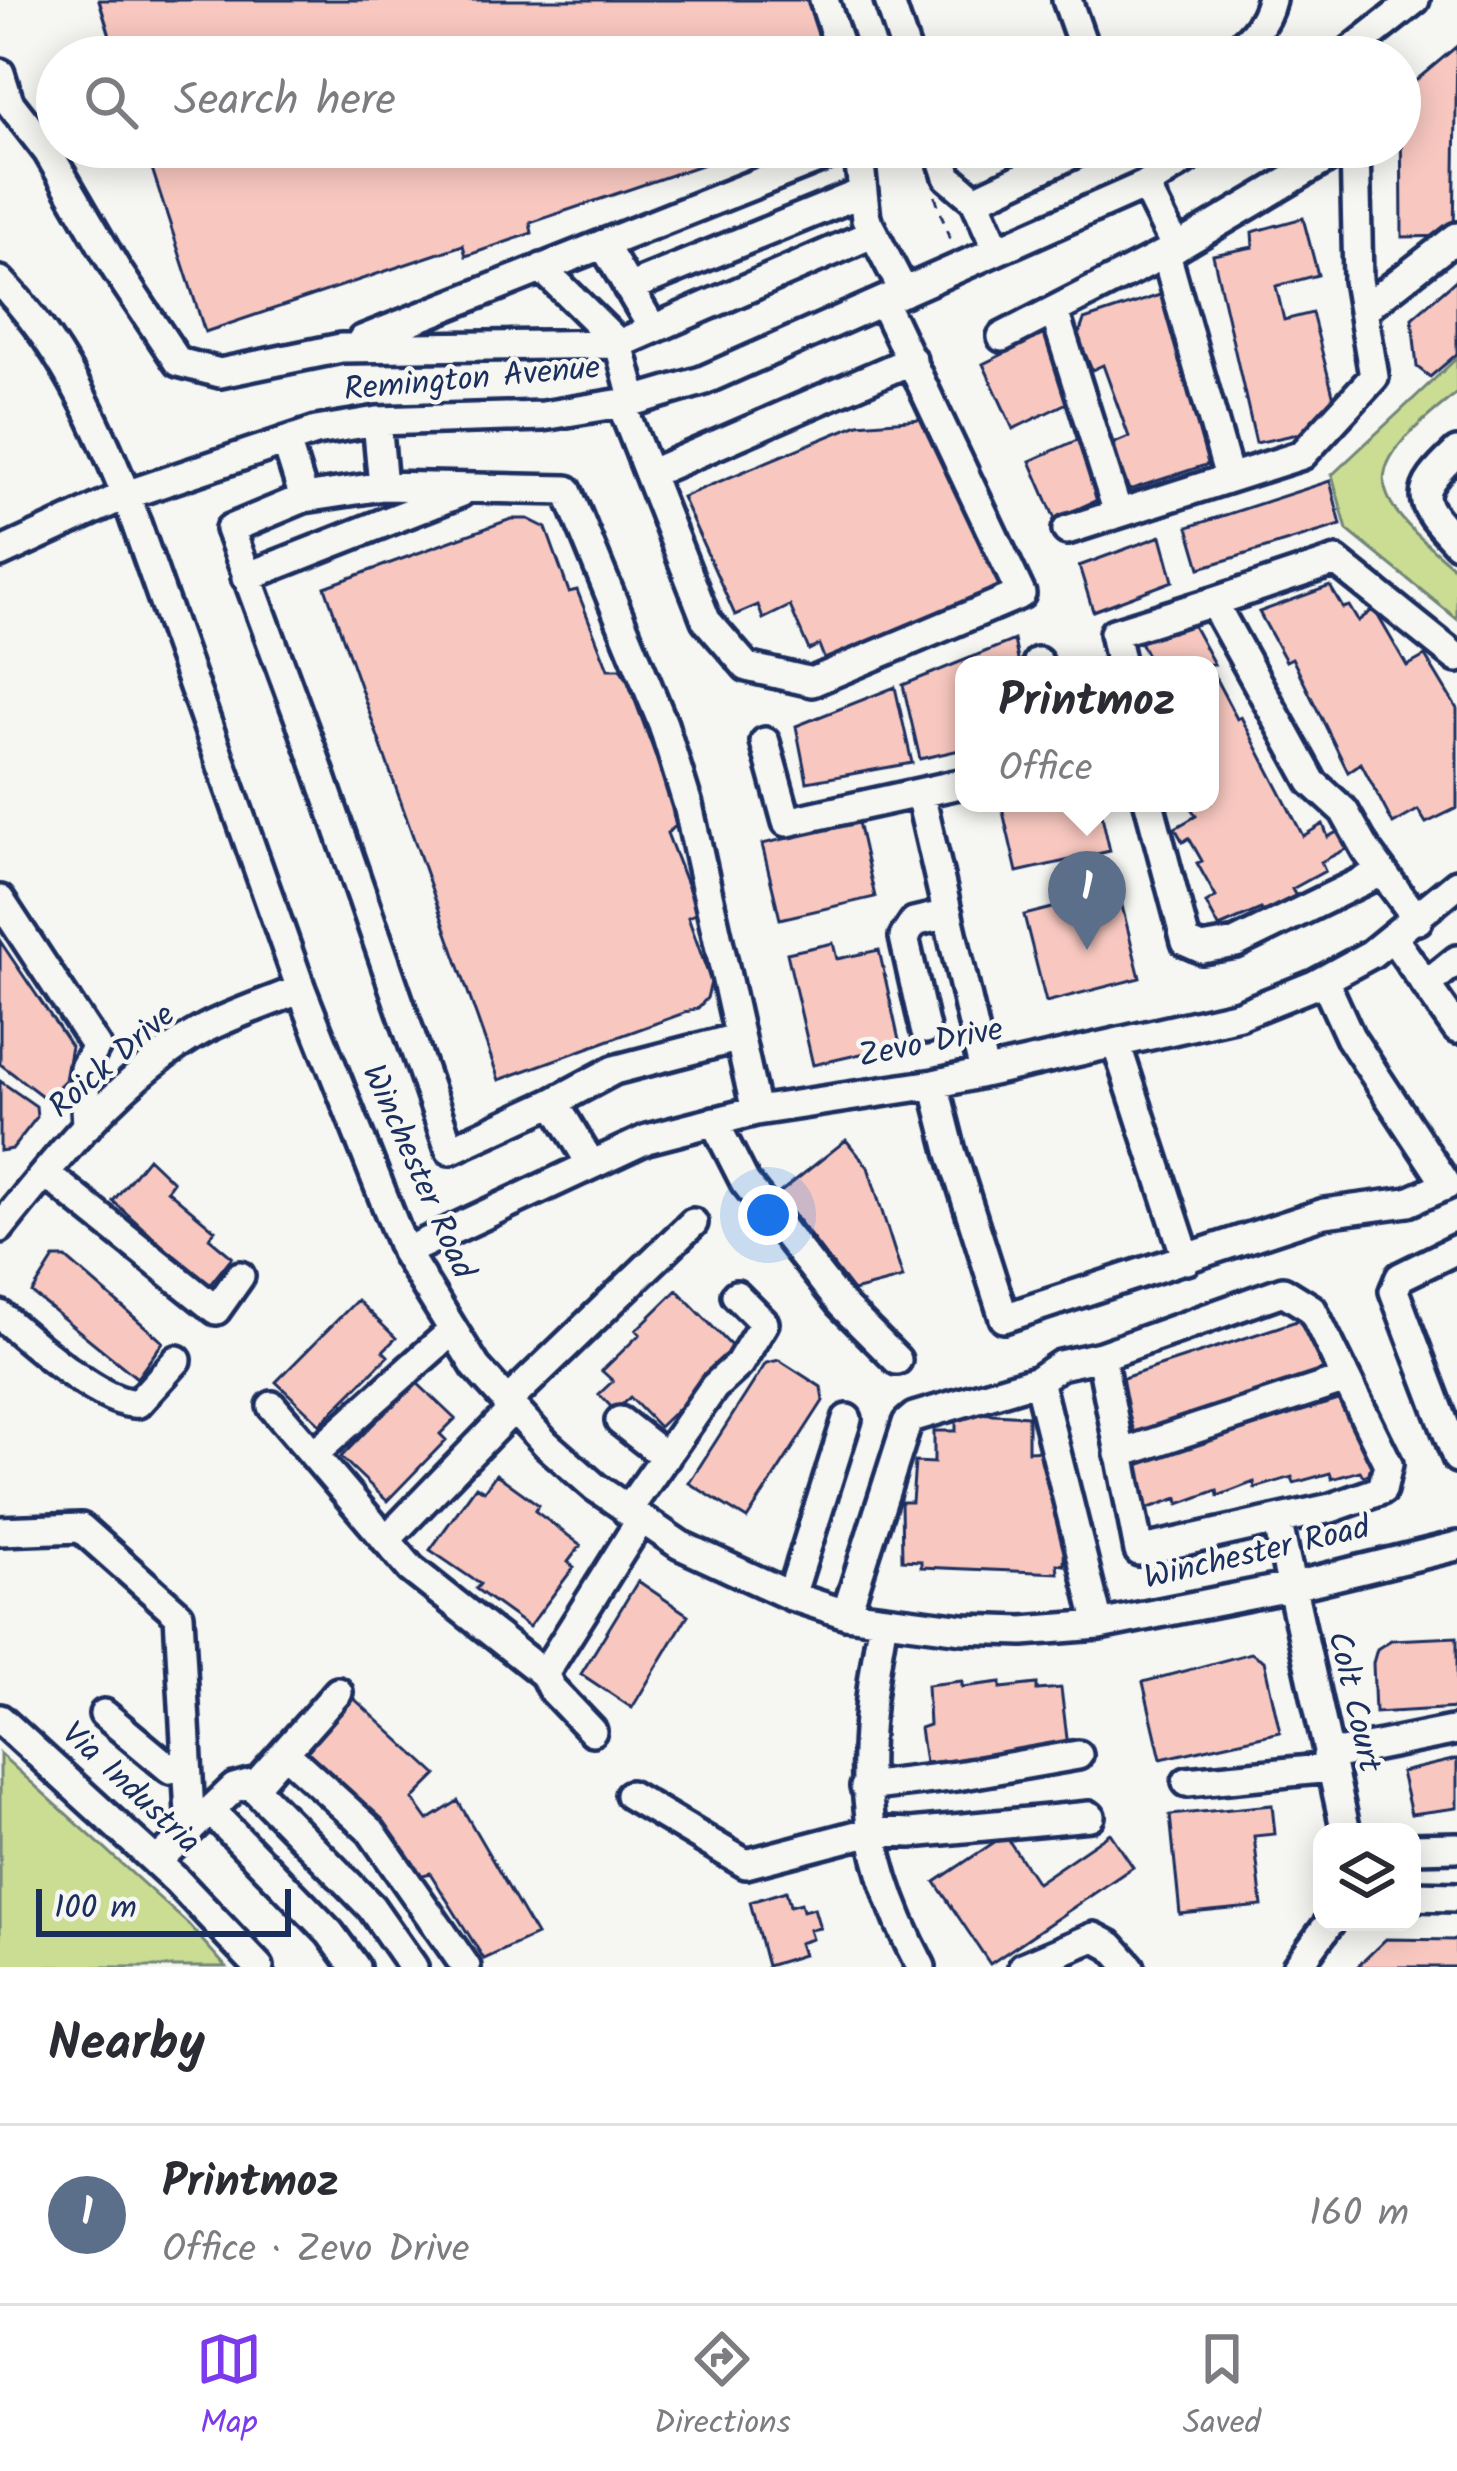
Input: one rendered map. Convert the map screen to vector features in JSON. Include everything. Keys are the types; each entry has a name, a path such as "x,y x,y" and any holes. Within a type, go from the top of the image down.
{"street":[{"path":"824,0 836,36"},
{"path":"889,0 901,36"},
{"path":"1067,0 1080,36"},
{"path":"1252,36 1267,17 1270,0"},
{"path":"1370,36 1415,0"},
{"path":"0,73 9,103 36,137"},
{"path":"57,168 178,362 220,374 341,348 795,168"},
{"path":"542,268 619,344 628,402 649,474 706,620 747,667 812,682 1021,594 912,360 872,234 859,168"},
{"path":"946,168 949,177 975,200 998,250"},
{"path":"975,200 1043,168"},
{"name":"Remington Avenue","path":"0,553 126,495 348,424 544,416 628,402 702,381 1145,185 1172,168"},
{"path":"1002,337 1171,251 1311,168"},
{"path":"1067,530 1302,454 1374,377 1358,280 1355,168"},
{"path":"1145,185 1171,251 1229,477"},
{"path":"628,288 861,193"},
{"path":"341,348 619,344 872,234"},
{"path":"1364,310 1457,237"},
{"path":"603,244 652,329"},
{"name":"Winchester Road","path":"0,280 31,313 64,361 98,427 301,989 405,1252 451,1332 509,1406 595,1487 633,1516 724,1568 791,1596 883,1620 1023,1631 1099,1625 1290,1587 1457,1546"},
{"path":"1054,311 1118,513"},
{"path":"649,474 912,360"},
{"path":"377,422 383,486"},
{"path":"286,441 304,498"},
{"path":"1457,452 1428,479 1426,493 1427,510 1457,543"},
{"path":"737,1038 614,1070 449,1150 230,529 304,498 383,486 567,490 663,724 688,805 756,1111"},
{"path":"246,577 476,487"},
{"path":"1119,656 1114,632 1336,561 1457,658"},
{"path":"1213,602 1312,782 1344,811 1381,872 1418,920"},
{"path":"765,742 787,822 955,785"},
{"path":"920,794 984,1072"},
{"path":"1151,812 1186,942 1202,949 1236,943 1381,872"},
{"name":"Zevo Drive","path":"405,1252 647,1139 756,1111 934,1084 1239,1015 1324,980 1394,938 1457,884"},
{"path":"0,900 96,1046 84,1068 87,1126"},
{"path":"925,1029 904,937 914,922 948,914"},
{"path":"1394,938 1457,1029"},
{"path":"1426,985 1457,960"},
{"path":"934,1084 1004,1318 1324,1213 1408,1202 1447,1185 1350,1037 1324,980"},
{"name":"Roick Drive","path":"4,1214 87,1126 166,1055 206,1029 301,989"},
{"path":"1116,1042 1186,1260"},
{"path":"554,1102 591,1164"},
{"path":"714,1121 745,1182 842,1304 897,1360"},
{"path":"45,1173 216,1310 240,1276"},
{"path":"386,1540 509,1406 693,1223"},
{"path":"1457,1249 1400,1277 1394,1291 1457,1458"},
{"path":"846,1614 907,1423 914,1417 1038,1381 1060,1365 1101,1356 1283,1291 1312,1309 1388,1463 1382,1490 1331,1508 1139,1551 1101,1356"},
{"path":"544,1674 666,1457 714,1387 739,1364 764,1323 736,1294"},
{"path":"0,1315 41,1350 120,1403 138,1403 177,1360"},
{"path":"314,1454 451,1332"},
{"path":"1119,1454 1346,1379"},
{"path":"1038,1381 1099,1625"},
{"path":"272,1406 411,1569 544,1674 551,1688 592,1731"},
{"path":"791,1596 847,1419"},
{"path":"620,1421 666,1457"},
{"name":"Colt Court","path":"1277,1520 1344,1823"},
{"path":"0,1531 81,1528 179,1615 190,1814 204,1817 330,1933 355,1967"},
{"path":"883,1620 866,1716 865,1787 877,1863 920,1967"},
{"path":"156,1862 234,1789 259,1781 338,1692"},
{"path":"104,1714 170,1769 187,1761"},
{"name":"Via Industria","path":"0,1719 156,1862 259,1967"},
{"path":"1186,1782 1329,1762 1457,1730"},
{"path":"284,1753 371,1832 466,1967"},
{"path":"865,1787 1078,1755"},
{"path":"250,1784 371,1907 413,1967"},
{"path":"630,1795 746,1864 872,1831 910,1833 1090,1816"},
{"path":"1421,1848 1457,1847"},
{"path":"1421,1895 1457,1897"},
{"path":"1297,1967 1323,1931"},
{"path":"1023,1967 1094,1937 1111,1946 1130,1967"}],"path":[{"path":"932,189 952,245"}],"green space":[{"path":"1457,358 1457,393 1402,442 1388,462 1384,481 1389,500 1403,520 1457,570 1457,619 1347,530 1332,475"},
{"path":"0,1754 188,1924 226,1967 0,1967"}],"building":[{"path":"99,0 809,0 822,36 110,36"},
{"path":"1457,46 1454,236 1402,237 1402,168 1421,168 1421,76"},
{"path":"152,168 692,168 530,223 532,233 466,256 463,245 205,332"},
{"path":"1303,218 1318,275 1276,286 1284,320 1312,313 1338,414 1321,429 1256,443 1213,255 1253,247 1252,232"},
{"path":"1457,279 1457,354 1430,377 1417,367 1412,318"},
{"path":"1163,294 1215,462 1129,490 1112,444 1129,437 1103,365 1092,370 1078,337 1084,320"},
{"path":"1048,332 1075,399 1013,429 983,364"},
{"path":"921,419 969,485 1011,583 828,668 819,645 809,650 790,606 763,619 758,605 735,615 682,497 858,424"},
{"path":"1084,437 1110,494 1055,519 1030,461"},
{"path":"1330,481 1341,525 1200,568 1188,527"},
{"path":"511,519 528,519 546,528 569,592 577,590 608,669 620,669 627,679 677,813 676,826 667,833 698,913 688,917 711,982 698,1008 499,1080 325,587"},
{"path":"1161,536 1173,581 1093,611 1079,566"},
{"path":"1330,586 1358,621 1374,609 1407,666 1425,656 1457,709 1457,808 1426,823 1418,810 1393,824 1361,763 1348,772 1292,658 1286,661 1259,612"},
{"path":"1191,622 1210,656 1147,656 1140,642"},
{"path":"1014,640 1017,656 975,656"},
{"path":"955,664 955,751 920,759 903,685"},
{"path":"1219,685 1237,719 1241,717 1303,836 1323,824 1328,837 1337,832 1348,848 1321,862 1325,871 1292,889 1297,898 1219,927 1206,903 1216,897 1197,863 1202,861 1189,838 1183,842 1175,828 1196,816 1194,812 1219,812"},
{"path":"895,687 912,763 807,782 796,726"},
{"path":"1003,812 1101,812 1110,851 1017,872"},
{"path":"858,822 875,897 780,919 762,844"},
{"path":"1115,878 1140,978 1046,1002 1024,915 1068,904 1064,891"},
{"path":"0,941 71,1046 65,1080 46,1099 0,1064"},
{"path":"833,943 837,959 879,950 900,1045 813,1065 787,953"},
{"path":"0,1081 36,1106 37,1117 12,1149 0,1151"},
{"path":"846,1140 868,1167 903,1278 853,1291 778,1194"},
{"path":"148,1158 173,1182 167,1190 215,1230 209,1238 232,1257 208,1287 113,1201"},
{"path":"54,1258 66,1258 163,1342 137,1378 32,1293"},
{"path":"677,1290 737,1352 659,1427 630,1397 615,1411 599,1394 613,1381 602,1371"},
{"path":"357,1300 396,1338 383,1351 388,1356 320,1424 276,1382"},
{"path":"1306,1318 1325,1375 1136,1437 1117,1380"},
{"path":"779,1360 821,1387 823,1401 747,1519 689,1483 766,1363"},
{"path":"415,1381 455,1419 440,1434 446,1440 387,1501 341,1457"},
{"path":"1341,1399 1377,1472 1363,1476 1360,1471 1332,1479 1330,1473 1294,1483 1292,1477 1255,1488 1254,1482 1218,1496 1217,1490 1179,1504 1178,1498 1146,1509 1135,1463"},
{"path":"956,1412 1028,1416 1028,1451 1048,1450 1057,1474 1055,1516 1065,1515 1064,1565 1057,1564 1058,1573 921,1567 921,1561 902,1560 901,1502 912,1502 915,1462 934,1463 934,1431 956,1431"},
{"path":"496,1474 539,1505 535,1511 581,1545 568,1562 574,1567 529,1627 476,1589 480,1584 430,1550 476,1486 484,1491"},
{"path":"638,1581 688,1615 632,1708 581,1674"},
{"path":"1457,1637 1457,1708 1375,1713 1377,1649 1391,1640"},
{"path":"1251,1653 1264,1661 1280,1732 1161,1759 1143,1682"},
{"path":"962,1681 962,1687 1001,1682 1001,1688 1037,1684 1037,1690 1061,1688 1068,1747 925,1763 920,1728 929,1725 927,1685"},
{"path":"348,1693 437,1775 413,1799 428,1820 458,1801 536,1935 484,1959 430,1873 420,1876 301,1749"},
{"path":"1457,1759 1457,1808 1411,1814 1401,1772"},
{"path":"1272,1805 1275,1834 1254,1836 1262,1906 1180,1914 1170,1815"},
{"path":"1110,1833 1133,1867 990,1964 935,1882 1005,1835 1037,1883"},
{"path":"786,1891 790,1906 801,1903 803,1911 814,1908 820,1928 809,1930 812,1939 799,1943 803,1955 767,1966 750,1902"},
{"path":"1386,1939 1457,1940 1457,1967 1357,1967"}],"place":[{"name":"Printmoz","path":"1087,950"}]}
